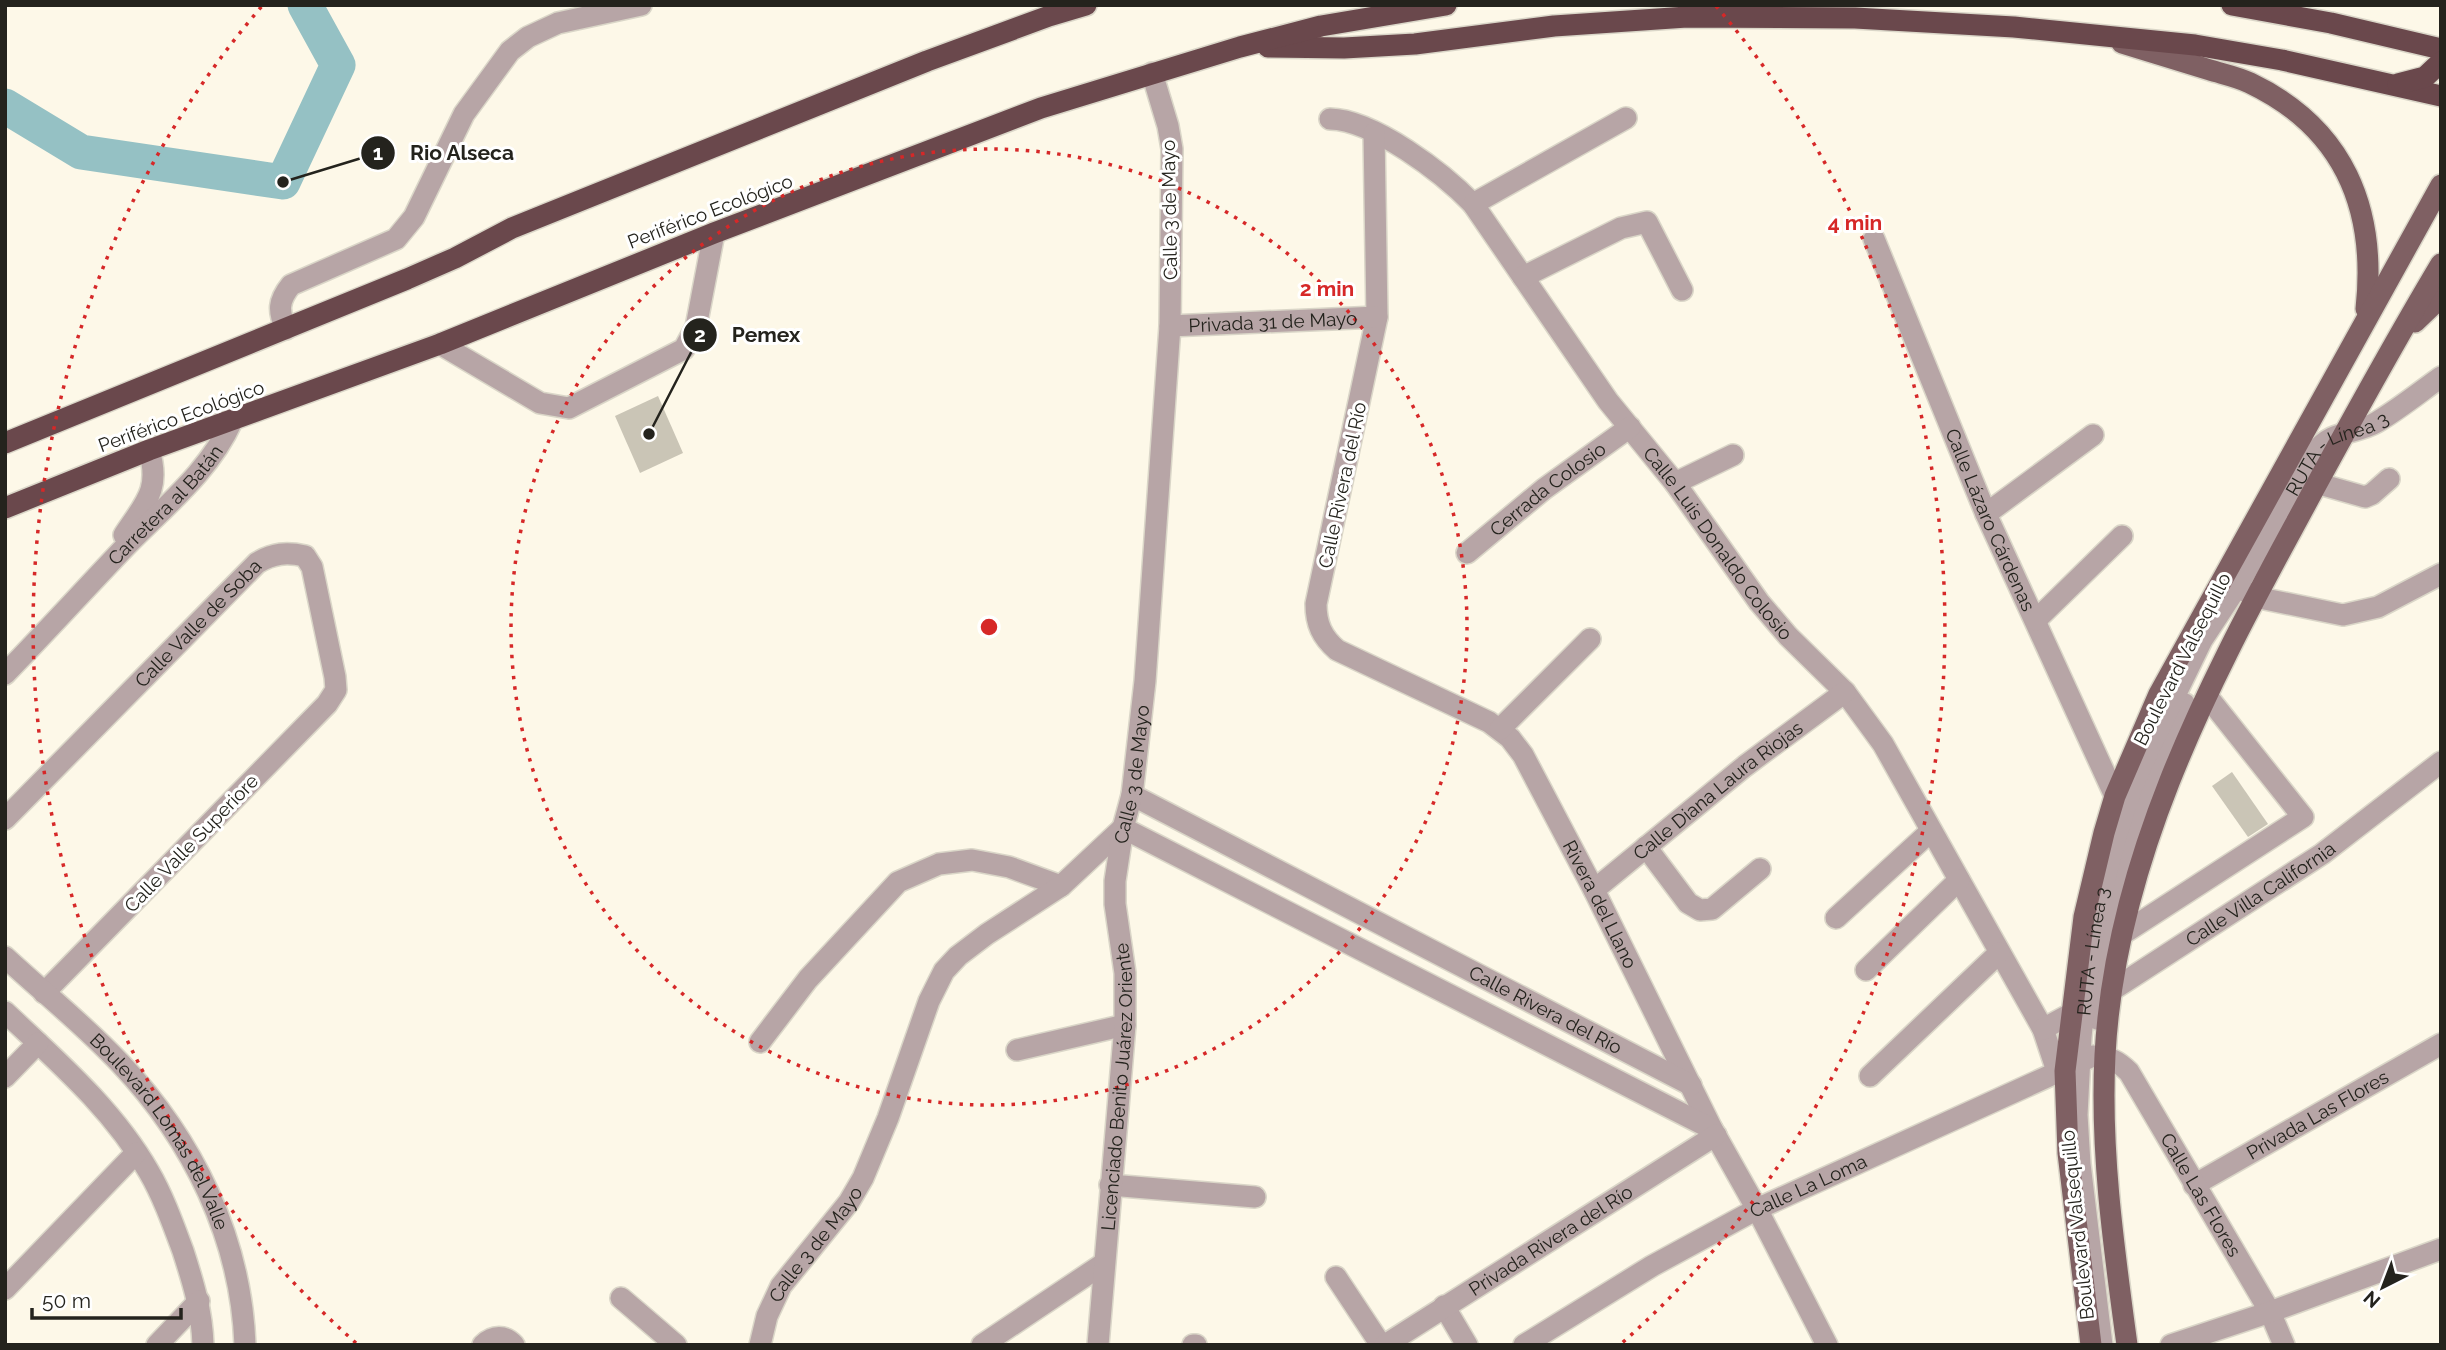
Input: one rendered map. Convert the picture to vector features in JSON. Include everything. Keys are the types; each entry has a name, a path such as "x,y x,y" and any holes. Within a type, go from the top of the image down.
{"highway":[{"name":"Periférico Ecológico","path":"5,443 443,264 512,228 927,61 1086,5"},
{"name":"Periférico Ecológico","path":"5,508 149,450 440,344 714,233 1041,108 1240,47 1321,26 1446,5"},
{"path":"2232,5 2331,23 2441,49"},
{"path":"1240,47 1415,44 1554,26 1687,17 1855,18 2014,27 2195,46 2282,60 2441,96"},
{"path":"2382,83 2400,85 2418,80 2432,72 2441,62"}],"main road":[{"path":"2103,37 2248,82 2286,102 2314,125 2336,152 2353,182 2362,214 2369,281 2365,321"},
{"name":"Boulevard Valsequillo","path":"2127,1345 2106,1154 2080,1064 2092,1002 2084,917 2093,874 2115,796 2159,694 2441,185"},
{"name":"Boulevard Valsequillo","path":"2091,1345 2068,1153 2080,1064 2092,1002 2121,935 2158,807 2207,696 2246,592 2316,483 2441,264"},
{"path":"2396,340 2441,297"}],"street":[{"path":"286,329 279,314 281,298 291,285 396,239 404,232 414,218 464,114 510,51 552,14 641,5"},
{"name":"Calle 3 de Mayo","path":"760,1345 766,1316 781,1286 849,1202 863,1178 932,994 944,971 958,956 987,934 1061,886 1123,828 1132,795 1145,681 1170,326 1172,149 1152,74"},
{"path":"1473,204 1626,118"},
{"name":"Calle Luis Donaldo Colosio","path":"1330,119 1342,119 1411,153 1445,177 1473,204 1608,401 1675,483 1772,619 1845,692 1883,744 2043,1029 2080,1064"},
{"name":"Calle Rivera del Río","path":"1374,133 1377,317 1316,604 1316,618 1327,641 1337,650 1500,729"},
{"path":"1523,277 1621,228 1647,222 1682,290"},
{"path":"440,344 540,403 569,408 684,349 696,327 714,233"},
{"name":"Calle Lázaro Cárdenas","path":"1874,239 1986,514 2115,796"},
{"name":"Privada 31 de Mayo","path":"1170,326 1377,317"},
{"name":"RUTA - Línea 3","path":"2092,1002 2117,894 2147,798 2182,711 2213,646 2240,609 2314,453 2320,444 2343,432 2375,424 2441,377"},
{"name":"Carretera al Batán","path":"5,674 205,467 233,421"},
{"name":"Cerrada Colosio","path":"1467,552 1544,488 1630,426"},
{"path":"1986,514 2093,435"},
{"name":"Carretera al Batán","path":"92,584 151,494 155,477 149,450"},
{"path":"1675,483 1733,455"},
{"path":"2316,483 2365,497 2389,479"},
{"path":"2035,620 2122,536"},
{"name":"Calle Valle de Soba","path":"5,820 248,572 268,556 290,553 305,556 312,566 336,690"},
{"path":"2246,592 2343,615 2378,607 2441,573"},
{"path":"1500,729 1590,639"},
{"name":"Calle Valle Superiore","path":"44,993 327,704 336,690"},
{"name":"Calle Diana Laura Riojas","path":"1594,890 1745,766 1845,692"},
{"path":"2121,935 2303,817 2207,696"},
{"name":"Rivera del Llano","path":"1500,729 1523,755 1691,1085"},
{"name":"Calle Villa California","path":"2092,1002 2322,854 2441,762"},
{"name":"Calle Rivera del Río","path":"1132,795 1691,1085"},
{"name":"Calle Rivera del Río","path":"1123,828 1478,1008 1714,1132"},
{"name":"Licenciado Benito Juárez Oriente","path":"1098,1345 1125,1025 1125,973 1115,904 1115,881 1123,828"},
{"path":"1836,918 1931,831"},
{"path":"1647,847 1688,903 1700,910 1712,909 1760,869"},
{"path":"760,1042 808,979 898,882 939,864 972,860 1009,867 1061,886"},
{"path":"1277,906 1291,877"},
{"path":"1866,970 1959,880"},
{"path":"1870,1076 1999,953"},
{"name":"Boulevard Lomas del Valle","path":"7,963 44,993 134,1078 172,1126 213,1201 230,1247 237,1278 245,1345"},
{"path":"1478,1008 1493,980"},
{"path":"2043,1029 2092,1002"},
{"name":"Boulevard Lomas del Valle","path":"5,1012 86,1090 149,1172 174,1227 198,1301 203,1345"},
{"path":"1017,1050 1125,1025"},
{"path":"5,1077 38,1043"},
{"name":"Privada Las Flores","path":"2194,1185 2441,1044"},
{"path":"2080,1064 2077,1115 2080,1164 2102,1345"},
{"path":"2080,1064 2117,1345"},
{"name":"Calle Las Flores","path":"2080,1064 2122,1065 2129,1072 2270,1312 2284,1345"},
{"name":"Calle La Loma","path":"1524,1345 1652,1266 1757,1209 2080,1064"},
{"path":"1691,1085 1827,1345"},
{"name":"Privada Rivera del Río","path":"1383,1345 1714,1132"},
{"path":"5,1289 136,1153"},
{"path":"1110,1185 1255,1197"},
{"path":"2171,1345 2441,1249"},
{"path":"982,1345 1103,1264"},
{"path":"1336,1277 1383,1345"},
{"path":"621,1298 676,1345"},
{"path":"157,1345 198,1301"},
{"path":"1444,1306 1467,1345"},
{"path":"483,1345 492,1338 500,1337 508,1339 514,1345"}],"building":[{"path":"658,396 683,453 640,473 615,416"},
{"path":"2232,772 2268,824 2248,837 2212,786"}],"waterway":[{"path":"5,106 81,152 283,182 338,65 305,5"}],"place":[{"name":"Rio Alseca","path":"283,182"},
{"name":"Pemex","path":"649,434"}]}
